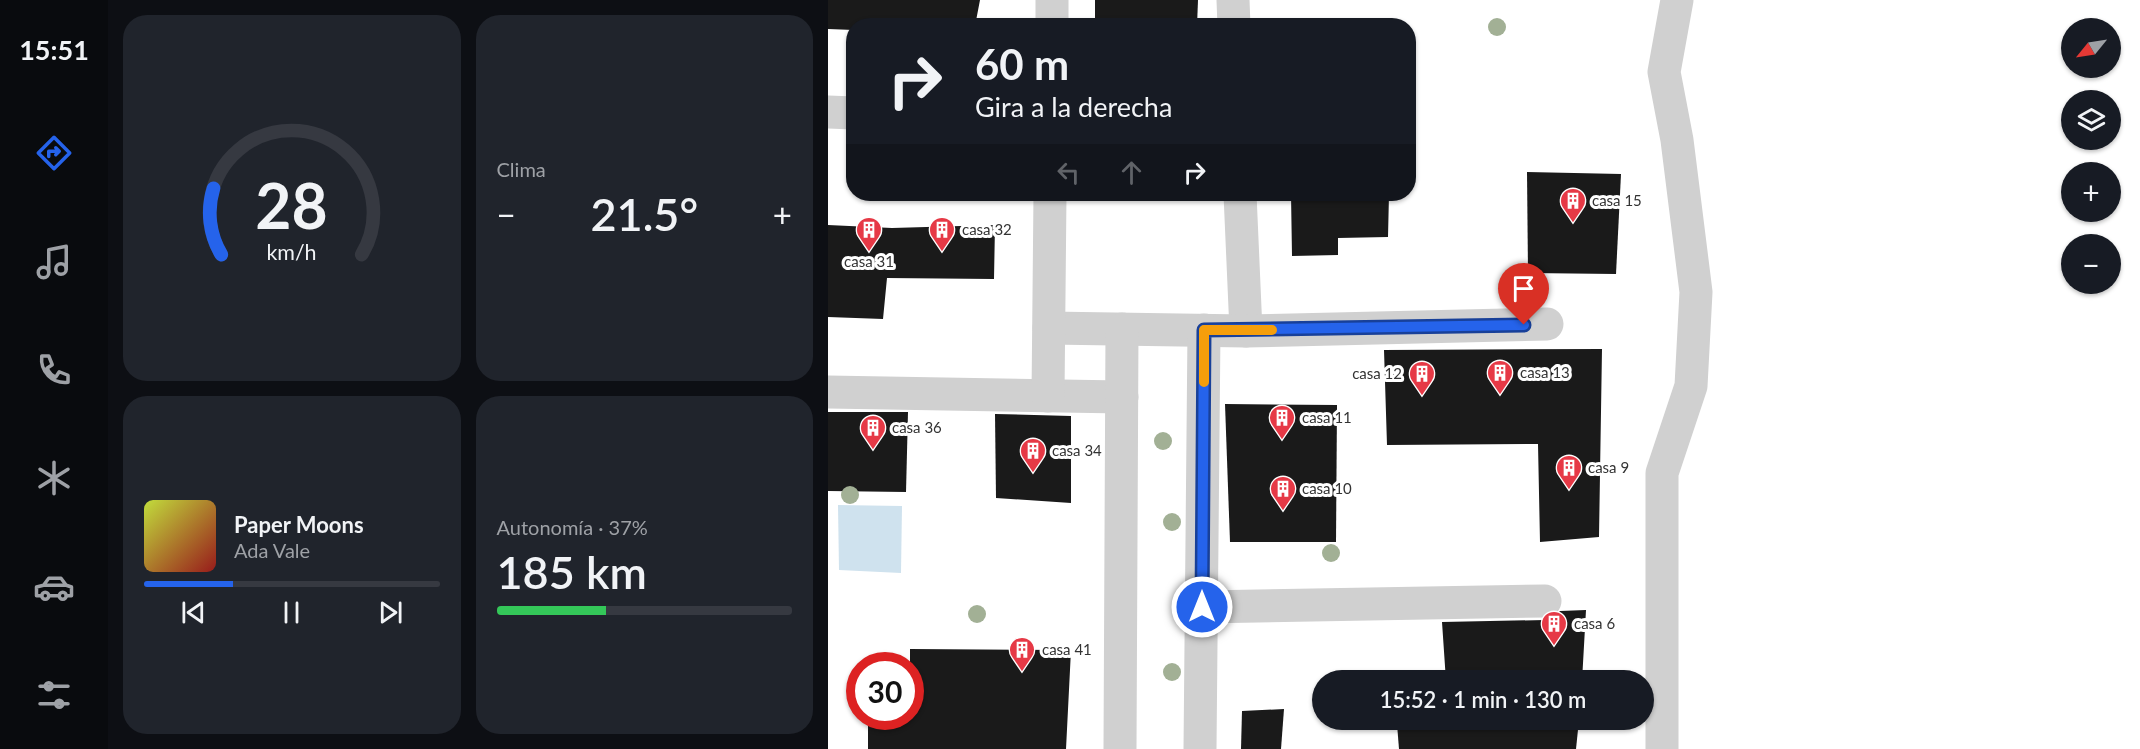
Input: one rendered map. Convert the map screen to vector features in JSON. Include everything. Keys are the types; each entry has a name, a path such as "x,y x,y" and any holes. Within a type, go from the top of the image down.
{"street":[{"path":"1052,0 1052,18"},
{"path":"1233,0 1234,18"},
{"path":"1662,749 1662,473 1691,386 1696,292 1677,140 1664,72 1677,0"},
{"path":"828,112 846,113"},
{"path":"1048,396 1050,201"},
{"path":"1240,201 1246,331"},
{"path":"1049,328 1246,331 1547,324"},
{"path":"1120,749 1122,329"},
{"path":"1200,749 1204,330"},
{"path":"828,392 1122,397"},
{"path":"1202,607 1545,601"}],"water":[{"path":"838,505 902,506 901,573 839,570"}],"building":[{"path":"828,0 980,0 977,18 846,18 846,30 828,29"},
{"path":"1095,0 1198,0 1197,18 1095,18"},
{"name":"casa 15","path":"1527,172 1621,174 1616,274 1528,273"},
{"path":"1291,201 1389,201 1388,237 1338,238 1338,255 1292,256"},
{"path":"828,225 892,228 995,225 994,279 887,278 883,319 828,317"},
{"path":"1602,349 1599,537 1540,542 1538,444 1387,445 1384,350"},
{"path":"1225,404 1337,405 1336,542 1230,542"},
{"name":"casa 36","path":"828,412 908,412 906,492 828,491"},
{"name":"casa 34","path":"995,414 1071,416 1071,503 996,498"},
{"path":"1586,610 1583,670 1445,670 1442,622 1545,620 1554,617 1560,611"},
{"path":"910,649 1071,650 1066,749 868,749 868,730 924,730 924,652 910,652"},
{"path":"1284,709 1281,749 1241,749 1242,711"},
{"path":"1397,730 1578,730 1576,749 1399,749"}],"slow traffic":[{"path":"1204,382 1204,330 1272,330"}],"place":[{"name":"casa 15","path":"1573,224"},
{"name":"casa 31","path":"869,253"},
{"name":"casa 32","path":"942,253"},
{"name":"casa 13","path":"1500,396"},
{"name":"casa 12","path":"1422,397"},
{"name":"casa 11","path":"1282,441"},
{"name":"casa 36","path":"873,451"},
{"name":"casa 34","path":"1033,474"},
{"name":"casa 9","path":"1569,491"},
{"name":"casa 10","path":"1283,512"},
{"name":"casa 6","path":"1554,647"},
{"name":"casa 41","path":"1022,673"}],"route":[{"path":"1202,607 1204,330 1524,325"}]}
